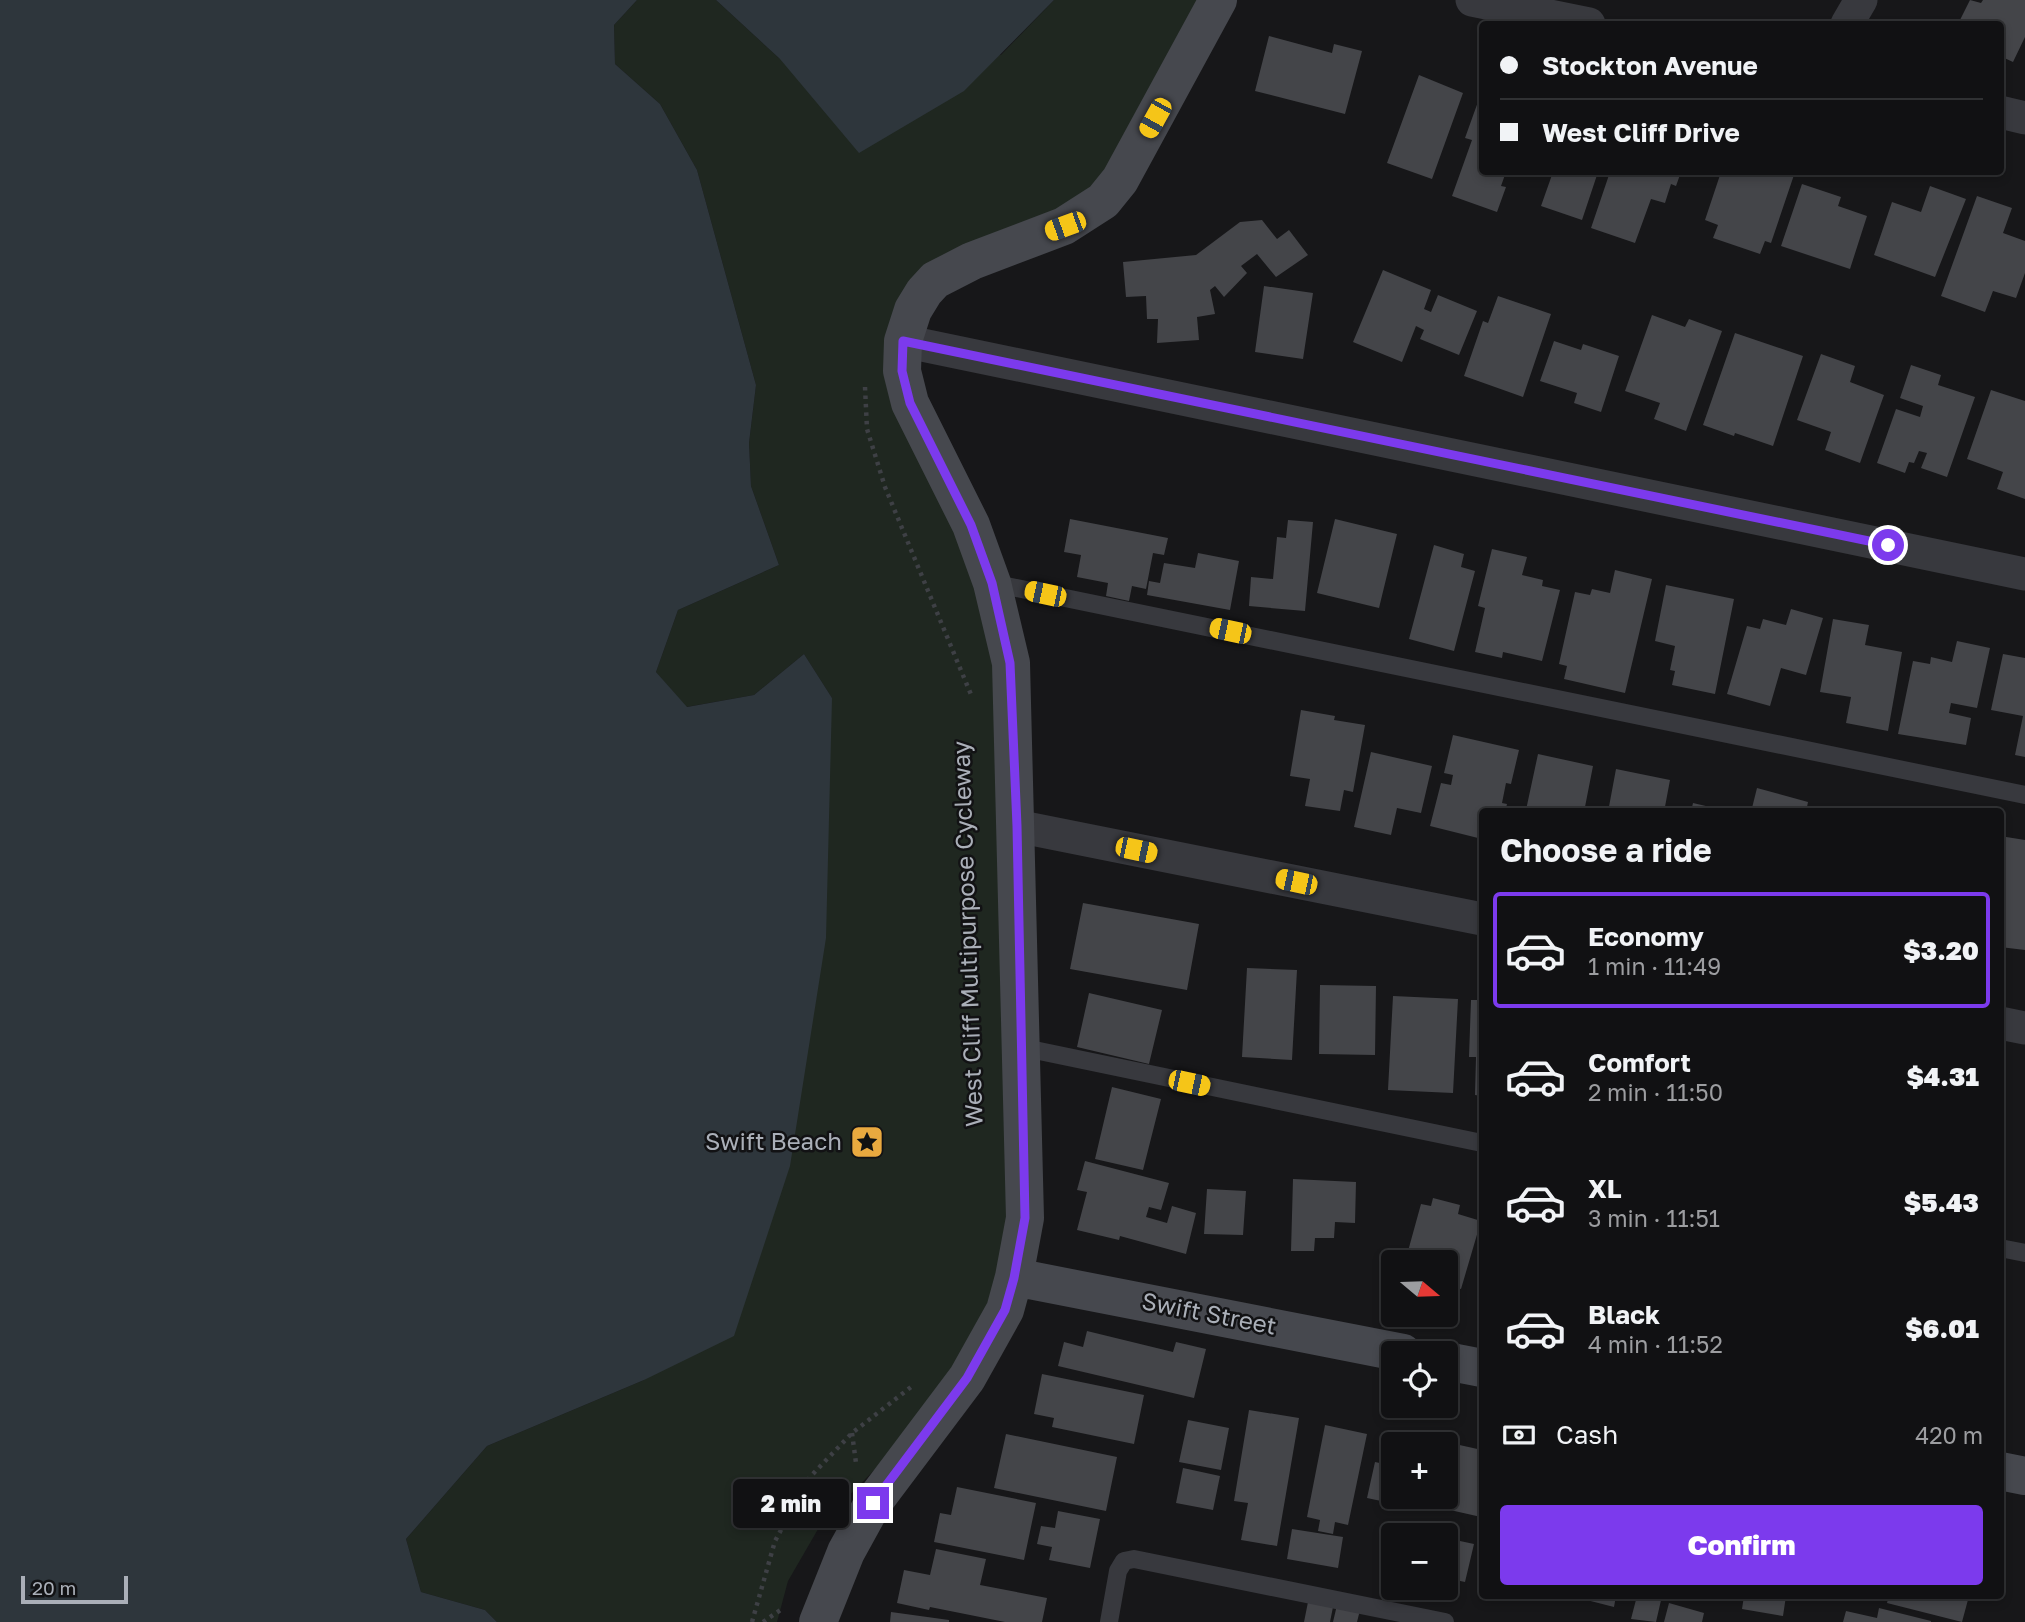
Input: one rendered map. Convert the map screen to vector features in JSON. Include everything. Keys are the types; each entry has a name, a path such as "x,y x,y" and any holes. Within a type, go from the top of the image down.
{"street":[{"path":"818,1622 846,1552 873,1503 967,1378 1005,1310 1025,1218 1017,826 1010,663 992,583 971,525 910,403 902,371 903,341 912,310 935,280 972,261 1065,226 1103,201 1120,180 1218,0"},
{"path":"1472,0 1574,21"},
{"path":"1849,21 1861,0"},
{"path":"2004,113 2025,118"},
{"path":"903,341 2025,574"},
{"path":"1017,826 1479,918"},
{"path":"2004,1024 2025,1028"},
{"name":"Swift Street","path":"1014,1278 1381,1349"},
{"path":"1458,1363 1479,1367"},
{"path":"2004,1472 2025,1476"}],"lane":[{"path":"992,583 2025,795"},
{"path":"1020,1047 1479,1142"},
{"path":"2004,1249 2025,1253"},
{"path":"1109,1622 1118,1571 1124,1561 1134,1559 1446,1622"}],"path":[{"name":"West Cliff Multipurpose Cycleway","path":"864,375 867,429 885,486 975,709"},
{"path":"752,1622 775,1541 810,1477 852,1433 914,1384"},
{"path":"852,1433 857,1475"}],"shaded area":[{"path":"0,0 637,0 614,25 615,64 660,104 697,170 756,385 749,443 751,486 779,565 678,610 656,672 687,707 754,695 804,654 832,698 826,938 790,1166 734,1336 644,1380 487,1446 406,1539 421,1592 485,1610 497,1622 0,1622"},
{"path":"637,0 716,0 780,59 1001,55 1054,0 1215,0 1120,172 945,278 891,334 990,587 1015,1171 997,1285 968,1350 885,1459 821,1524 788,1581 777,1622 497,1622 485,1610 421,1592 406,1539 487,1446 644,1380 832,698 804,654 754,695 686,707 656,672 678,610 779,565 751,486 749,443 756,385 697,170 660,104 615,64 614,25"},
{"path":"716,0 1054,0 964,91 859,153 780,59"}],"building":[{"path":"1970,0 1981,3 1983,0 2025,0 2025,37 2013,62 2004,58 2004,21 1960,21"},
{"path":"1269,36 1332,53 1334,44 1362,51 1345,114 1255,91"},
{"path":"1419,75 1463,93 1432,179 1387,163"},
{"path":"1479,99 1479,175 1505,175 1501,186 1506,187 1497,212 1452,196 1472,140 1465,138"},
{"path":"1552,175 1597,175 1582,220 1541,206"},
{"path":"1609,175 1680,175 1676,186 1671,184 1665,203 1651,199 1635,243 1591,228"},
{"path":"1720,175 1794,175 1771,243 1765,241 1760,254 1713,238 1718,225 1705,220"},
{"path":"1802,184 1841,197 1838,206 1867,216 1850,269 1781,246"},
{"path":"1930,186 1966,199 1935,277 1874,255 1892,202 1921,212"},
{"path":"1977,196 2012,208 2003,233 2025,241 2025,273 2016,298 1993,291 1985,312 1941,296"},
{"path":"1262,220 1277,239 1289,230 1308,255 1276,277 1257,254 1241,266 1247,273 1224,297 1215,286 1210,290 1215,314 1197,317 1199,340 1157,343 1158,319 1147,319 1146,296 1126,297 1123,262 1196,255 1240,222"},
{"path":"1383,270 1431,290 1424,309 1431,312 1438,295 1477,311 1459,355 1420,339 1424,330 1416,326 1402,362 1353,342"},
{"path":"1264,286 1313,293 1303,359 1255,352"},
{"path":"1498,296 1551,314 1523,397 1464,376 1483,321 1488,323"},
{"path":"1652,315 1685,327 1689,319 1722,331 1686,431 1654,419 1660,403 1625,391"},
{"path":"1735,333 1803,356 1773,446 1703,425"},
{"path":"1554,341 1581,350 1583,344 1619,356 1601,412 1574,403 1577,393 1540,381"},
{"path":"1821,354 1855,366 1850,382 1884,395 1860,463 1825,450 1831,432 1797,420"},
{"path":"1911,365 1941,375 1938,385 1975,397 1947,477 1921,468 1927,453 1919,451 1914,463 1909,462 1905,473 1877,463 1896,409 1920,417 1923,406 1900,398"},
{"path":"1991,390 2025,401 2025,499 1997,489 2003,472 1967,459"},
{"path":"1070,519 1168,538 1164,555 1153,553 1146,589 1132,586 1129,601 1106,596 1108,583 1077,577 1081,555 1064,552"},
{"path":"1335,519 1397,534 1379,608 1317,593"},
{"path":"1288,520 1313,522 1305,611 1249,606 1251,577 1273,579 1277,537 1286,538"},
{"path":"1434,545 1464,554 1461,567 1475,571 1454,651 1409,639"},
{"path":"1492,549 1527,557 1522,575 1543,580 1542,586 1560,590 1542,661 1503,652 1502,658 1475,652 1485,608 1478,606"},
{"path":"1198,553 1239,561 1230,610 1147,595 1149,581 1160,583 1164,563 1195,568"},
{"path":"1615,570 1652,579 1625,693 1564,679 1567,666 1559,664 1575,592 1590,595 1592,589 1610,593"},
{"path":"1666,585 1734,599 1715,694 1672,685 1675,671 1670,670 1675,646 1655,641"},
{"path":"1791,609 1823,618 1806,675 1781,668 1770,706 1727,694 1747,626 1760,629 1763,619 1786,625"},
{"path":"1833,619 1869,625 1865,645 1902,652 1888,731 1846,723 1851,697 1820,692"},
{"path":"1957,641 1990,648 1977,708 1951,703 1949,713 1971,718 1966,745 1898,734 1913,661 1930,664 1931,657 1952,662"},
{"path":"2003,654 2025,658 2025,757 2015,755 2023,716 1991,710"},
{"path":"1301,710 1335,716 1334,720 1365,725 1353,792 1344,790 1340,811 1305,806 1310,779 1290,776"},
{"path":"1453,735 1519,750 1511,784 1506,783 1502,803 1507,804 1506,808 1479,808 1479,838 1430,826 1441,783 1451,785 1453,775 1444,773"},
{"path":"1371,752 1432,766 1421,813 1397,808 1391,835 1354,827"},
{"path":"1538,754 1593,766 1585,808 1526,808"},
{"path":"1616,769 1670,780 1665,808 1609,808"},
{"path":"1757,788 1808,802 1807,808 1752,808"},
{"path":"1693,803 1714,808 1692,808"},
{"path":"2004,837 2025,840 2025,950 2004,947"},
{"path":"1083,903 1199,924 1187,990 1070,969"},
{"path":"1247,968 1297,970 1292,1060 1242,1057"},
{"path":"1320,985 1376,986 1375,1055 1319,1054"},
{"path":"1089,993 1162,1010 1149,1064 1077,1047"},
{"path":"1393,996 1458,999 1453,1093 1388,1090"},
{"path":"1471,1000 1479,1000 1479,1096 1475,1095 1476,1057 1469,1057"},
{"path":"1112,1087 1161,1099 1143,1170 1095,1159"},
{"path":"2004,1104 2005,1104 2004,1177"},
{"path":"1085,1161 1169,1183 1161,1210 1149,1207 1146,1217 1167,1223 1172,1206 1196,1213 1186,1254 1120,1236 1119,1240 1077,1230 1087,1192 1077,1190"},
{"path":"1293,1179 1356,1182 1355,1223 1335,1222 1334,1238 1315,1238 1314,1251 1291,1251"},
{"path":"1207,1189 1246,1191 1243,1235 1204,1234"},
{"path":"1433,1198 1460,1205 1458,1214 1479,1220 1461,1289 1458,1288 1458,1250 1408,1250 1421,1204 1431,1206"},
{"path":"1087,1331 1173,1352 1176,1342 1206,1349 1194,1398 1058,1366 1064,1342 1083,1347"},
{"path":"1042,1374 1144,1395 1134,1444 1052,1427 1054,1418 1034,1414"},
{"path":"1249,1410 1299,1418 1277,1546 1241,1540 1248,1503 1234,1501"},
{"path":"1188,1420 1229,1428 1221,1470 1179,1462"},
{"path":"1325,1425 1367,1434 1348,1525 1335,1522 1333,1534 1318,1531 1320,1520 1307,1517"},
{"path":"1006,1434 1117,1457 1106,1511 994,1488"},
{"path":"1458,1445 1479,1449 1479,1517 1446,1509 1458,1509"},
{"path":"1375,1462 1381,1463 1381,1501 1367,1498"},
{"path":"1183,1468 1220,1476 1213,1510 1176,1503"},
{"path":"957,1487 1036,1503 1024,1560 934,1542 940,1513 951,1515"},
{"path":"1058,1511 1100,1519 1090,1568 1049,1560 1052,1547 1037,1544 1041,1526 1055,1528"},
{"path":"1292,1529 1343,1537 1338,1568 1287,1559"},
{"path":"1458,1541 1474,1544 1465,1582 1458,1581"},
{"path":"936,1549 986,1559 980,1585 1047,1598 1042,1622 1005,1622 897,1603 904,1570 930,1575"},
{"path":"1583,1599 1615,1599 1614,1607"},
{"path":"1636,1599 1661,1599 1656,1622 1631,1619"},
{"path":"1744,1599 1786,1599 1783,1616 1742,1609"},
{"path":"1888,1599 1968,1599 1962,1622 1887,1603"},
{"path":"1308,1602 1333,1607 1330,1622 1304,1622"},
{"path":"1669,1603 1704,1613 1702,1622 1664,1622"},
{"path":"1337,1605 1360,1610 1357,1622 1333,1622"},
{"path":"1879,1608 1931,1622 1843,1622 1846,1611 1877,1618"},
{"path":"891,1612 949,1620 949,1622 890,1622"}],"place":[{"name":"Swift Beach","path":"867,1142"}],"route":[{"path":"873,1503 967,1378 1005,1310 1025,1218 1017,826 1010,663 992,583 971,525 910,403 902,371 903,341 1888,545"}]}
